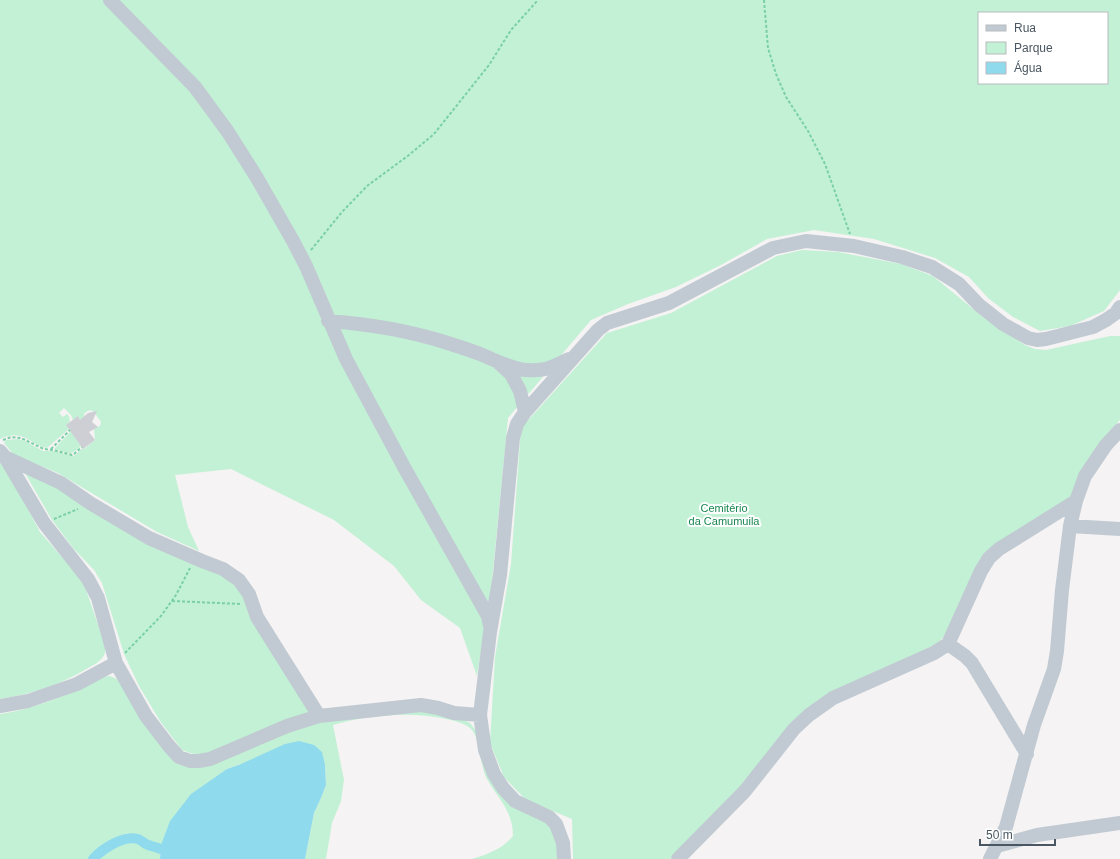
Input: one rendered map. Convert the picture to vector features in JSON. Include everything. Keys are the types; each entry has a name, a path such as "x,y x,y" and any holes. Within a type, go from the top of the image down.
{"street":[{"path":"110,0 199,93 228,132 257,178 303,260 328,321 346,359 404,467 488,616 490,632"},
{"path":"564,859 564,843 556,824 549,818 515,801 503,788 494,774 485,750 480,715 490,632 500,575 513,438 517,424 525,412 598,330 607,323 669,303 772,248 806,241 854,246 902,257 932,267 959,284 979,305 1003,324 1028,338 1037,340 1093,327 1111,317 1120,308"},
{"path":"328,321 358,323 392,328 428,336 524,370 548,369 575,357"},
{"path":"496,361 511,374 520,391 525,412"},
{"path":"990,859 1006,827 1034,725 1055,663 1070,526 1076,501 1085,476 1106,445 1120,430"},
{"path":"2,449 44,524 88,579 98,598 116,663 146,716 179,757 190,761 210,759 287,726 319,716 421,705 454,713 480,715"},
{"path":"2,449 60,483 90,504 149,538 223,569 239,580 249,594 257,617 319,716"},
{"path":"678,859 745,791 794,729 809,714 833,698 934,653 948,644 981,571 989,558 999,549 1076,501"},
{"path":"1070,526 1120,529"},
{"path":"948,644 966,656 972,663 1027,754"},
{"path":"0,706 28,701 77,684 116,663"},
{"path":"996,846 1037,835 1120,822"}],"path":[{"path":"303,260 342,212 367,186 409,155 434,134 489,65 511,30 538,0"},
{"path":"764,0 768,48 776,74 786,97 808,130 825,164 854,246"},
{"path":"50,450 70,430"},
{"path":"2,449 7,437 16,437 26,440 44,450 72,455 82,447"},
{"path":"44,524 90,504"},
{"path":"116,663 161,616 176,595 194,558"},
{"path":"172,601 253,605"}],"green space":[{"path":"0,0 1120,0 1120,290 1104,311 1070,326 1040,331 1013,317 988,298 969,277 935,258 874,239 814,230 767,239 721,265 676,287 628,304 591,320 508,418 492,581 477,676 460,628 421,600 394,566 334,520 231,469 175,475 188,527 199,551 157,532 58,473 14,455 4,443 6,440 18,439 25,441 43,451 54,451 74,456 95,440 94,429 100,426 101,422 94,412 90,410 84,414 85,419 83,424 78,417 73,420 71,415 64,408 59,413 63,417 67,414 69,416 70,422 66,425 69,429 47,448 20,436 8,436 0,439"},
{"name":"Cemitério da Camumuila","path":"802,250 838,252 901,264 933,276 984,318 1025,345 1035,349 1046,350 1110,336 1120,336 1120,420 1104,438 1073,496 994,547 946,634 940,641 929,648 828,694 742,786 670,859 573,859 572,819 526,800 504,777 490,743 495,657 511,564 521,428 607,333 671,313 777,256"},
{"path":"71,431 81,446 71,453 54,449"},
{"path":"0,456 40,532 83,581 105,645 105,654 97,663 66,680 35,691 0,699"},
{"path":"25,473 35,474 202,566 236,583 309,710 307,714 200,755 182,750 160,721 139,686 124,654 102,583 94,570 73,548 52,520"},
{"path":"110,676 119,680 176,763 183,766 197,768 205,767 306,723 422,711 459,718 470,723 478,734 490,771 551,825 561,859 472,859 495,850 509,841 513,836 511,820 508,813 485,774 475,734 468,726 451,720 422,715 392,715 361,718 333,725 344,780 341,801 332,823 326,859 305,859 314,813 326,785 325,765 240,764 227,769 161,845 160,859 0,859 0,714 41,704 80,689 98,679"}],"water":[{"path":"299,741 314,745 322,752 325,765 326,785 314,813 305,859 160,859 161,845 170,821 191,794 227,769 285,744"}],"building":[{"path":"97,411 92,422 98,427 89,432 95,440 83,449 66,425 78,416 80,420 88,413"}],"waterway":[{"path":"93,859 107,847 120,841 132,838 161,849"}]}
